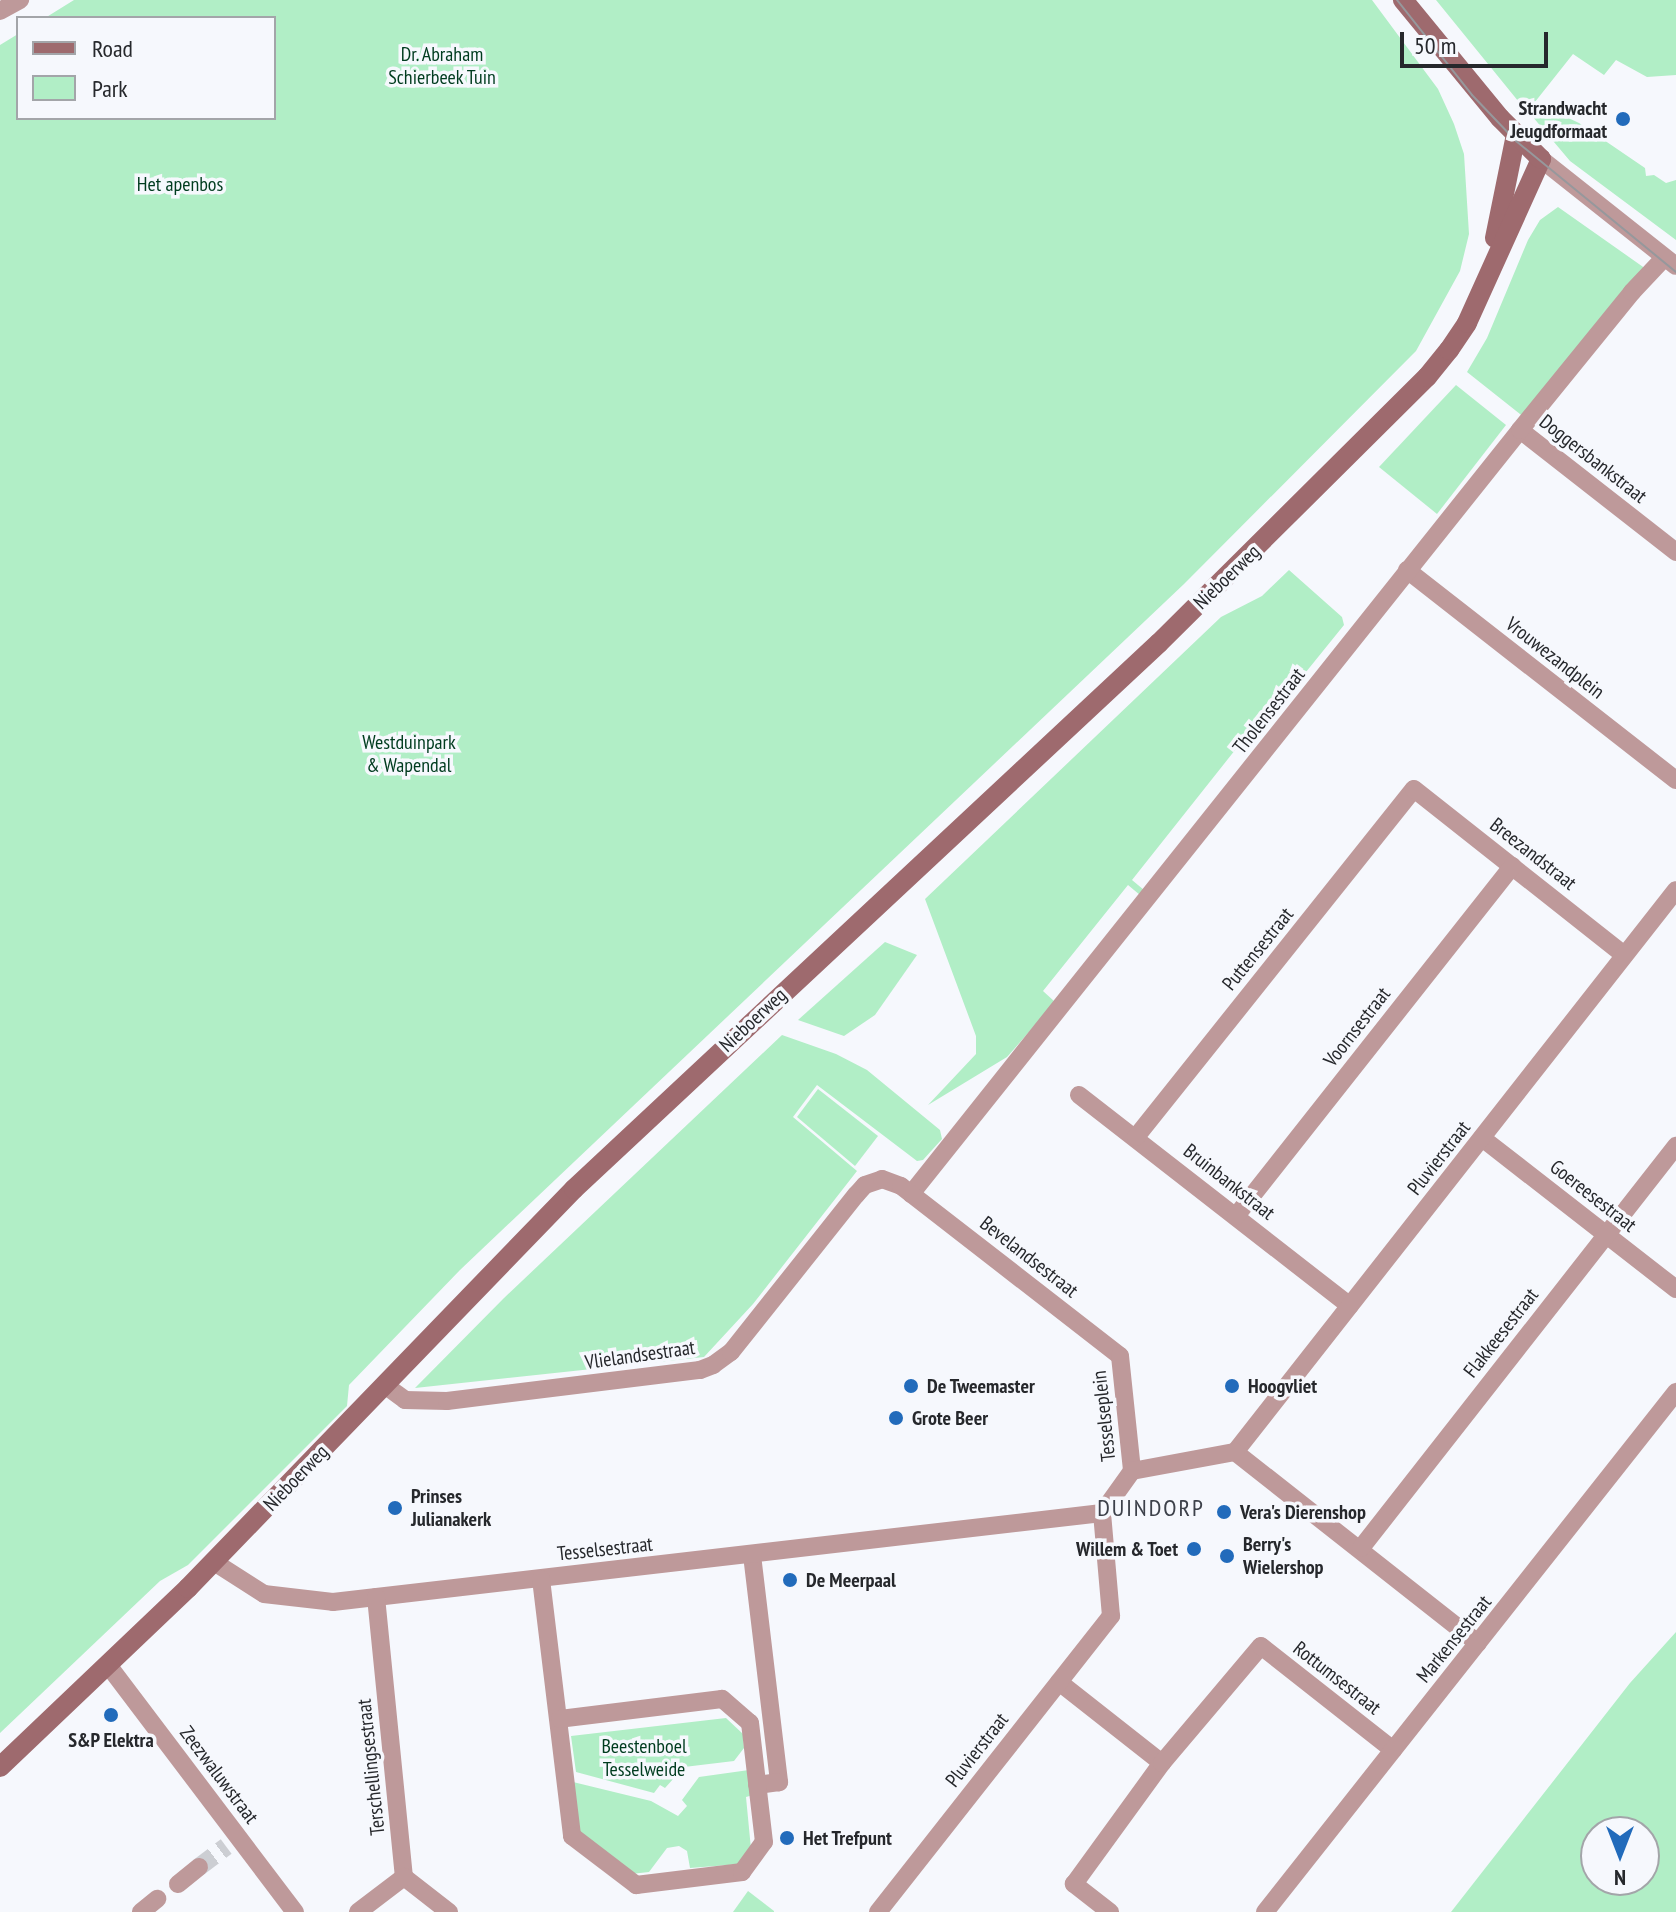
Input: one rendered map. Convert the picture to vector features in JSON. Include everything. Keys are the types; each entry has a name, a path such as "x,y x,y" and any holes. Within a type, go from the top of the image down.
{"street":[{"path":"0,11 20,0"},
{"path":"1403,0 1516,135 1541,159 1670,262"},
{"name":"Nieboerweg","path":"1492,265 1516,135"},
{"name":"Nieboerweg","path":"0,1767 214,1562 574,1189 1159,643 1405,399 1449,350 1467,323 1541,159"},
{"name":"Tholensestraat","path":"911,1194 1632,292 1670,262"},
{"name":"Doggersbankstraat","path":"1520,430 1676,552"},
{"name":"Vrouwezandplein","path":"1407,570 1676,780"},
{"name":"Breezandstraat","path":"1414,789 1624,955"},
{"name":"Puttensestraat","path":"1136,1137 1414,789"},
{"name":"Voornsestraat","path":"1236,1216 1512,866"},
{"name":"Pluvierstraat","path":"1235,1452 1676,890"},
{"name":"Bruinbankstraat","path":"1079,1095 1350,1306"},
{"name":"Goereesestraat","path":"1482,1138 1676,1289"},
{"name":"Flakkeesestraat","path":"1361,1548 1676,1146"},
{"name":"Vlielandsestraat","path":"386,1386 405,1400 447,1401 700,1370 731,1352 865,1185 882,1179 911,1194"},
{"name":"Bevelandsestraat","path":"911,1194 1120,1356"},
{"name":"Tesselseplein","path":"1102,1513 1132,1471 1120,1356"},
{"name":"Markensestraat","path":"1265,1912 1676,1392"},
{"path":"1235,1452 1478,1643"},
{"name":"Tesselseplein","path":"1132,1471 1235,1452"},
{"name":"Pluvierstraat","path":"882,1910 1111,1616 1102,1513"},
{"name":"Tesselsestraat","path":"214,1562 264,1594 333,1602 1102,1513"},
{"path":"752,1555 779,1782 757,1785"},
{"path":"541,1579 572,1836 636,1885 742,1872 764,1842 750,1723 722,1699 560,1719"},
{"name":"Terschellingsestraat","path":"376,1597 404,1877"},
{"name":"Rottumsestraat","path":"1110,1912 1074,1884 1162,1763 1261,1646 1393,1750"},
{"name":"Zeezwaluwstraat","path":"108,1665 232,1842 295,1912"},
{"path":"1059,1682 1162,1763"},
{"path":"178,1884 199,1867"},
{"path":"358,1912 404,1877 449,1912"},
{"path":"141,1912 157,1899"}],"green space":[{"name":"Westduinpark & Wapendal","path":"74,0 1372,0 1438,89 1454,124 1464,154 1469,234 1460,271 1416,351 1184,584 460,1270 349,1385 347,1406 188,1565 160,1581 0,1733 0,45 16,35 16,120 276,120 276,16 48,16"},
{"path":"1436,0 1676,0 1676,75 1647,77 1616,60 1604,75 1573,54 1527,112"},
{"path":"1542,112 1562,115 1579,123 1645,168 1646,176 1654,175 1666,183 1676,180 1676,240 1570,161 1532,116"},
{"path":"1558,207 1646,269 1525,418 1467,372 1487,338 1528,240 1540,220"},
{"path":"1456,385 1506,425 1437,514 1379,467"},
{"path":"1289,570 1342,617 1344,625 1272,714 1266,711 1132,880 1144,890 1140,895 1128,885 1043,991 1055,1002 1007,1057 928,1105 976,1054 976,1036 925,899 1221,617 1262,596"},
{"path":"885,942 917,955 875,1015 844,1036 798,1020"},
{"path":"782,1035 836,1054 867,1070 940,1130 942,1139 923,1160 917,1161 817,1085 793,1117 857,1171 753,1304 704,1357 415,1388 504,1298"},
{"path":"818,1089 878,1136 855,1166 797,1117"},
{"path":"1676,1632 1676,1912 1451,1912 1630,1683"},
{"name":"Beestenboel Tesselweide","path":"726,1718 743,1734 744,1748 734,1761 684,1767 665,1788 660,1785 654,1793 576,1772 571,1736"},
{"path":"749,1770 753,1795 746,1797 751,1849 741,1864 690,1868 687,1851 679,1846 667,1848 649,1872 631,1874 579,1834 573,1782 651,1801 678,1816 687,1806 682,1800 699,1777"},
{"path":"748,1891 774,1911 774,1912 733,1912"}],"tunnel":[{"path":"199,1867 226,1847"}],"tram line":[{"path":"1397,0 1472,95 1516,141 1676,272"}],"place":[{"name":"Strandwacht Jeugdformaat","path":"1623,119"},
{"name":"De Tweemaster","path":"911,1386"},
{"name":"Hoogvliet","path":"1232,1386"},
{"name":"Grote Beer","path":"896,1418"},
{"name":"Prinses Julianakerk","path":"395,1508"},
{"name":"Vera's Dierenshop","path":"1224,1512"},
{"name":"Willem & Toet","path":"1194,1549"},
{"name":"Berry's Wielershop","path":"1227,1556"},
{"name":"De Meerpaal","path":"790,1580"},
{"name":"S&P Elektra","path":"111,1715"},
{"name":"Het Trefpunt","path":"787,1838"}],"district":[{"name":"DUINDORP","path":"1151,1508"}],"park label":[{"name":"Dr. Abraham Schierbeek Tuin","path":"442,66"},
{"name":"Het apenbos","path":"180,184"}]}
